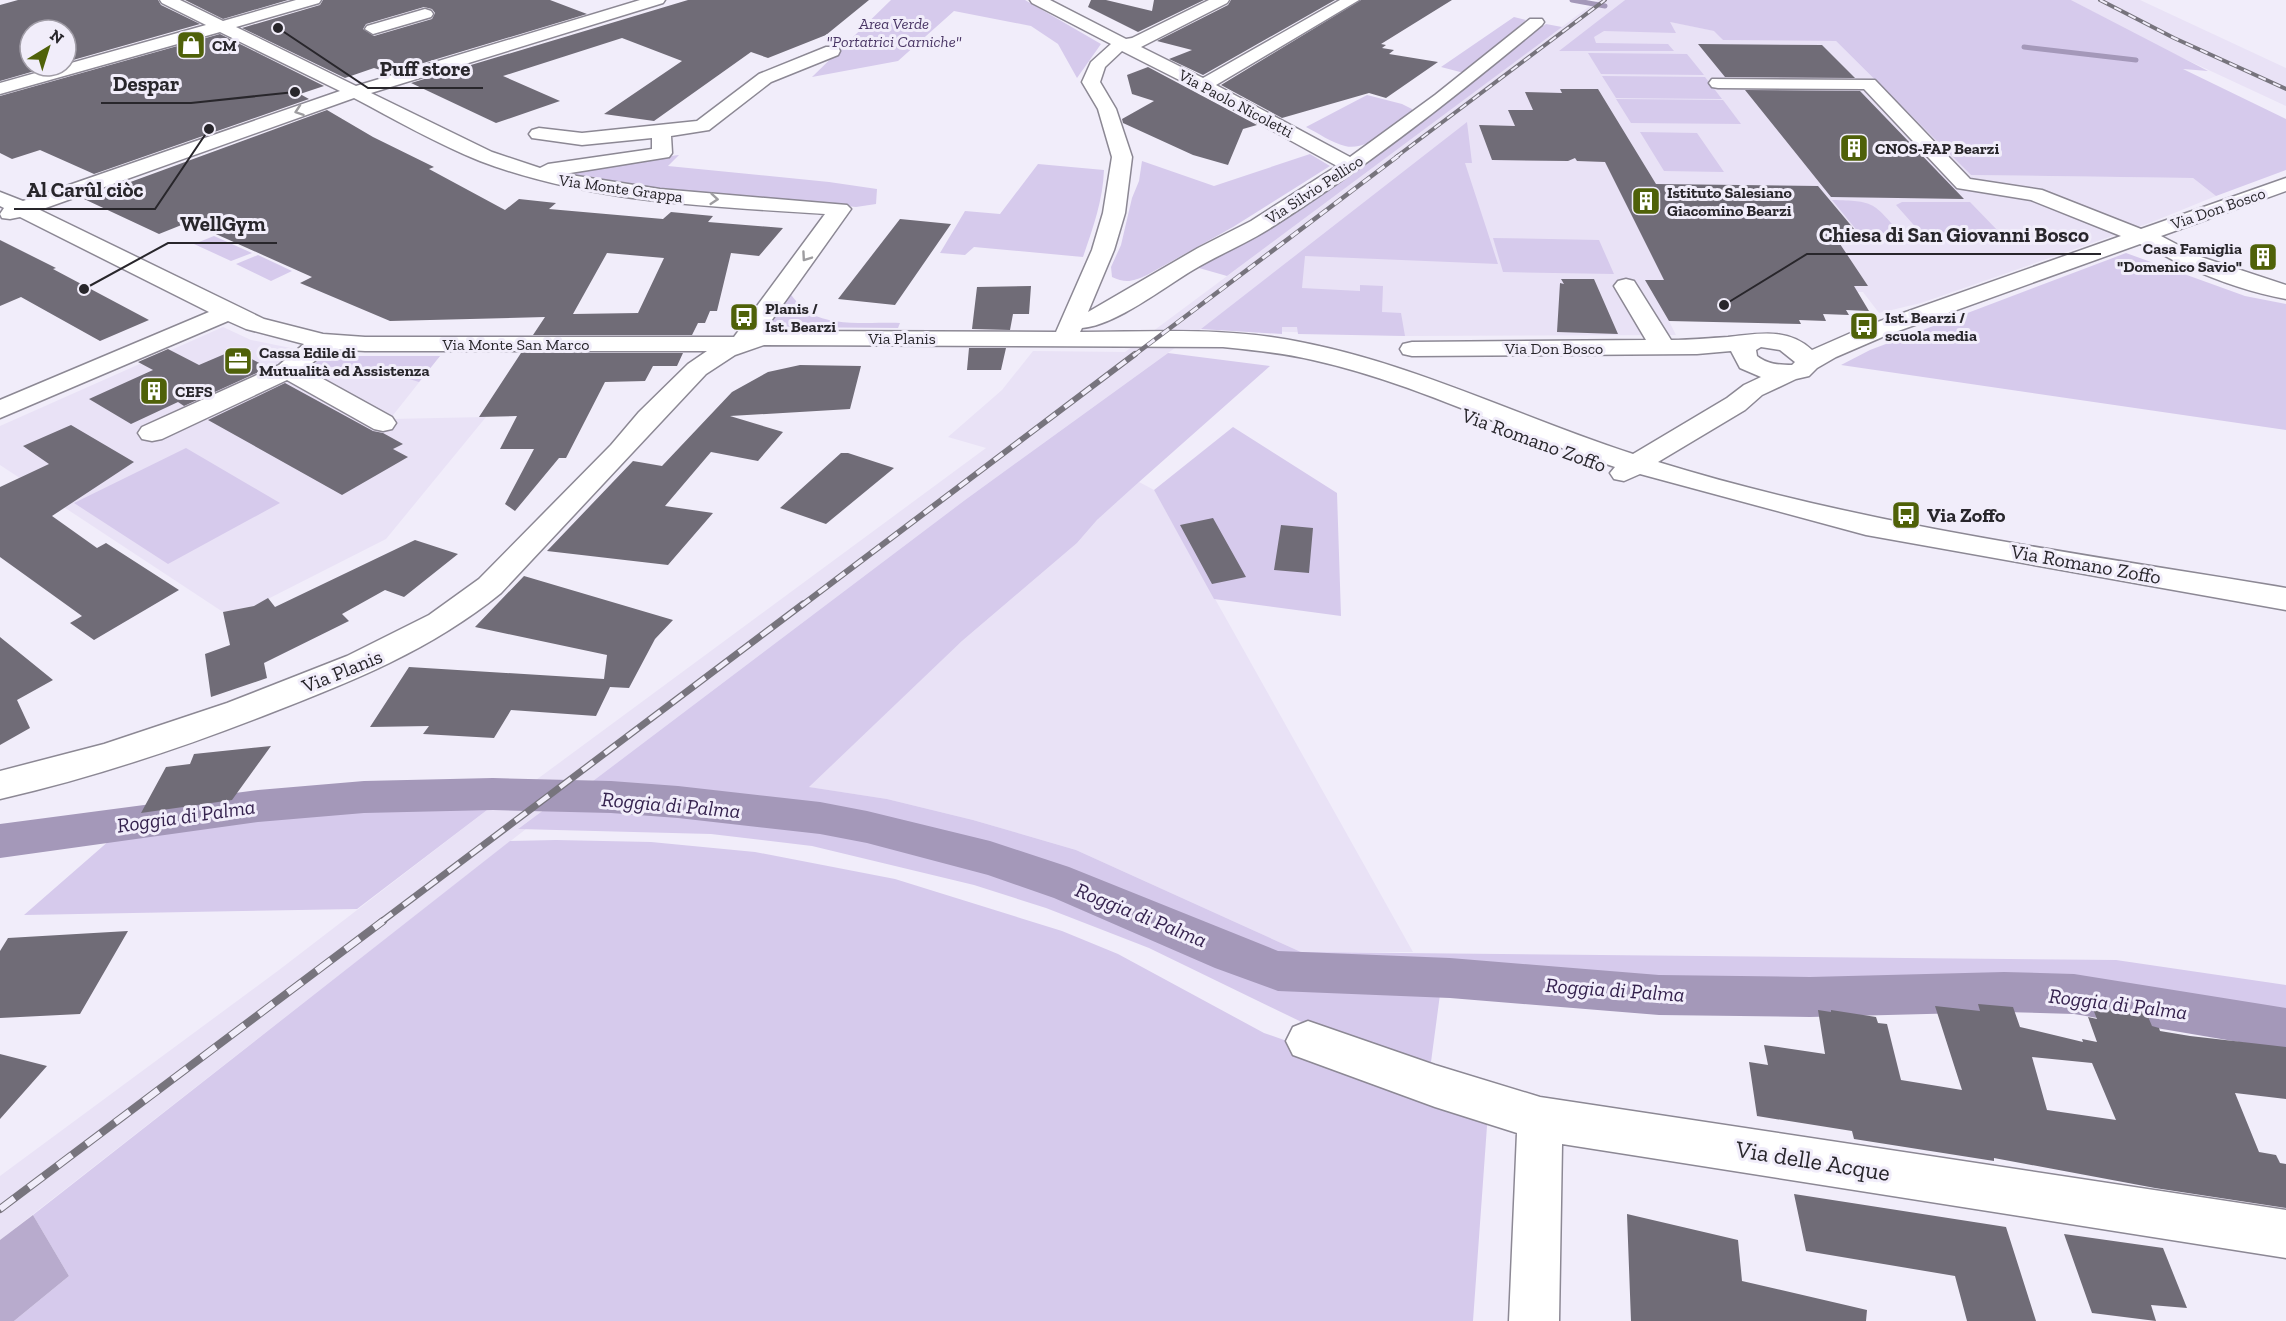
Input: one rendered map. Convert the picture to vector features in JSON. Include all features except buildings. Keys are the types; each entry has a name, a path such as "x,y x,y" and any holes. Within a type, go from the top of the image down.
{"street":[{"name":"Via Monte Grappa","path":"168,0 485,156 531,173 559,181 606,189 840,210 786,285 744,349"},
{"path":"0,89 313,0"},
{"path":"0,216 355,92 657,0"},
{"name":"Via Paolo Nicoletti","path":"1038,0 1118,40 1120,45 1133,49 1203,85 1351,166"},
{"path":"1066,336 1085,287 1103,250 1114,213 1122,157 1107,109 1091,82 1093,70 1120,45 1136,43 1221,0"},
{"path":"1203,85 1351,0"},
{"path":"373,29 432,17 399,3"},
{"path":"601,4 622,11"},
{"name":"Via Silvio Pellico","path":"1066,336 1136,294 1259,226 1351,166 1441,99 1536,21"},
{"path":"539,134 582,139 702,126 765,78 831,51"},
{"path":"1718,83 1869,84 1964,184 2035,194 2168,247 2193,262 2269,289 2286,292"},
{"path":"574,119 578,124 654,132"},
{"path":"531,173 662,153 654,132"},
{"name":"Via Don Bosco","path":"1412,349 1697,347 1751,364 1798,368 1878,330 2286,184"},
{"name":"Via Monte San Marco","path":"0,198 228,312 288,334 323,341 366,344 744,349"},
{"path":"1622,280 1663,347"},
{"path":"1085,287 1136,294"},
{"path":"0,410 228,312"},
{"name":"Via Don Bosco","path":"1630,469 1736,404 1751,364 1765,340 1783,343 1832,340 1878,330"},
{"name":"Via Planis","path":"0,785 40,777 134,749 246,709 401,647 449,618 490,586 621,451 660,421 701,380 744,349 1066,336"},
{"name":"Via Romano Zoffo","path":"1066,336 1223,340 1276,344 1358,363 1541,432 1630,469"},
{"name":"Via Romano Zoffo","path":"1066,336 1268,353 1329,366 1371,379 1532,442 1748,505 2286,599"},
{"path":"152,433 288,370 323,341"},
{"path":"1783,343 1796,348 1805,355 1798,368"},
{"path":"288,370 383,423"},
{"name":"Via delle Acque","path":"1308,1041 1435,1086 1540,1119 2286,1234"},
{"path":"1534,1321 1540,1119"}],"shaded area":[{"path":"1598,0 1625,0 1612,10 1715,31 1723,40 1836,41 1971,175 2193,178 2216,196 2152,222 1921,303 1879,313 1863,292 1789,292 1669,321 1676,335 1405,336 1201,329 965,500 589,784 578,785 519,828 526,829 0,1240 0,1176 279,970 491,807 506,808 545,780 536,780 986,448 948,437 1002,390 1033,351 1125,352"},
{"path":"2071,0 2140,0 2286,68 2286,106 2157,46"},
{"path":"223,327 251,340 310,352 352,356 440,356 390,419 486,417 386,539 254,606 223,612 0,465 0,426"},
{"path":"1139,482 1154,490 1413,952 1301,952 1076,850 973,820 887,799 808,787 962,641 1077,543 1097,520"},
{"path":"33,1215 69,1276 14,1321 0,1321 0,1240"}],"green space":[{"name":"Area Verde \"Portatrici Carniche\"","path":"891,0 1025,0 1101,44 1077,78 1058,44 1031,26 954,11 898,61 812,77"},
{"path":"1625,0 2071,0 2208,71 2183,69 2286,119 2286,170 2216,196 2193,178 1971,175 1836,41 1723,40 1714,31 1670,22 1676,33 1604,31 1594,37 1596,43 1668,44 1674,51 1559,51"},
{"path":"1514,17 1526,20 1464,73 1441,67"},
{"path":"1546,24 1562,27 1227,276 1192,266 1444,101"},
{"path":"1588,53 1687,54 1704,75 1601,74"},
{"path":"1602,76 1705,77 1722,99 1616,98"},
{"path":"1367,95 1402,104 1412,109 1412,112 1381,136 1354,147 1335,143 1306,127"},
{"path":"1616,99 1723,100 1741,124 1631,123"},
{"path":"1467,122 1472,163 1465,163 1498,264 1305,256 1302,288 1360,291 1360,285 1383,286 1382,312 1401,313 1405,336 1298,334 1297,327 1282,327 1282,334 1201,329"},
{"path":"1640,132 1697,133 1724,172 1664,171"},
{"path":"1310,154 1330,166 1233,227 1147,275 1130,281 1112,277 1111,267 1121,245 1132,198 1139,181 1142,161 1214,186"},
{"path":"679,155 668,166 877,189 876,204 856,207 580,180 572,176 605,165"},
{"path":"1038,164 1104,170 1100,203 1083,257 974,247 965,255 940,253 965,211 1000,214"},
{"path":"1832,200 1857,201 1872,205 1900,233 1859,233"},
{"path":"1902,202 1970,202 2000,233 1920,232 1896,205"},
{"path":"214,236 252,253 231,261 194,244"},
{"path":"1493,238 1599,240 1614,274 1503,272"},
{"path":"2126,253 2245,296 2286,304 2286,430 1841,365 1870,350"},
{"path":"258,255 292,271 271,281 236,264"},
{"path":"789,292 804,309 830,320 900,323 898,328 780,327 772,322 771,318"},
{"path":"1168,353 1270,366 1097,520 1077,543 962,641 809,787 887,799 973,820 1076,850 1301,952 2116,960 2286,985 2286,1018 2087,986 1796,987 1288,965 995,848 817,809 570,791 579,785 589,784 965,500"},
{"path":"326,354 440,356 419,382 377,369 312,366"},
{"path":"1233,427 1337,493 1341,616 1214,599 1154,490"},
{"path":"186,448 280,503 168,564 74,503"},
{"path":"491,807 357,909 24,915 110,840 299,812"},
{"path":"545,809 605,809 756,820 869,840 951,859 1026,882 1111,913 1240,970 1279,982 1441,987 1431,1062 1316,1029 1149,948 1046,908 974,885 812,846 711,834 518,829"},
{"path":"510,841 651,842 755,852 895,879 1062,931 1118,954 1264,1033 1488,1112 1473,1321 14,1321 69,1276 33,1215"}],"waterway":[{"path":"1572,0 1605,6"},
{"path":"2024,47 2136,60"},
{"name":"Roggia di Palma","path":"0,841 258,806 364,797 493,794 611,797 678,802 820,818 867,827 990,858 1069,885 1231,954 1278,971 1450,978 1659,995 1810,997 2004,992 2074,994 2286,1029"}],"railway":[{"path":"1396,157 1605,0"},
{"path":"2100,0 2174,38 2286,89"},
{"path":"1133,356 1398,156"},
{"path":"801,606 1135,354"},
{"path":"381,922 803,604"},
{"path":"0,1209 383,921"}],"place":[{"name":"Puff store","path":"278,28"},
{"name":"CM","path":"191,45"},
{"name":"Despar","path":"295,92"},
{"name":"Al Carûl ciòc","path":"209,129"},
{"name":"CNOS-FAP Bearzi","path":"1854,148"},
{"name":"Istituto Salesiano Giacomino Bearzi","path":"1646,201"},
{"name":"Casa Famiglia \"Domenico Savio\"","path":"2263,257"},
{"name":"WellGym","path":"84,289"},
{"name":"Chiesa di San Giovanni Bosco","path":"1724,305"},
{"name":"Planis / Ist. Bearzi","path":"744,317"},
{"name":"Ist. Bearzi / scuola media","path":"1864,326"},
{"name":"Cassa Edile di Mutualità ed Assistenza","path":"238,361"},
{"name":"CEFS","path":"154,391"},
{"name":"Via Zoffo","path":"1906,515"}]}
